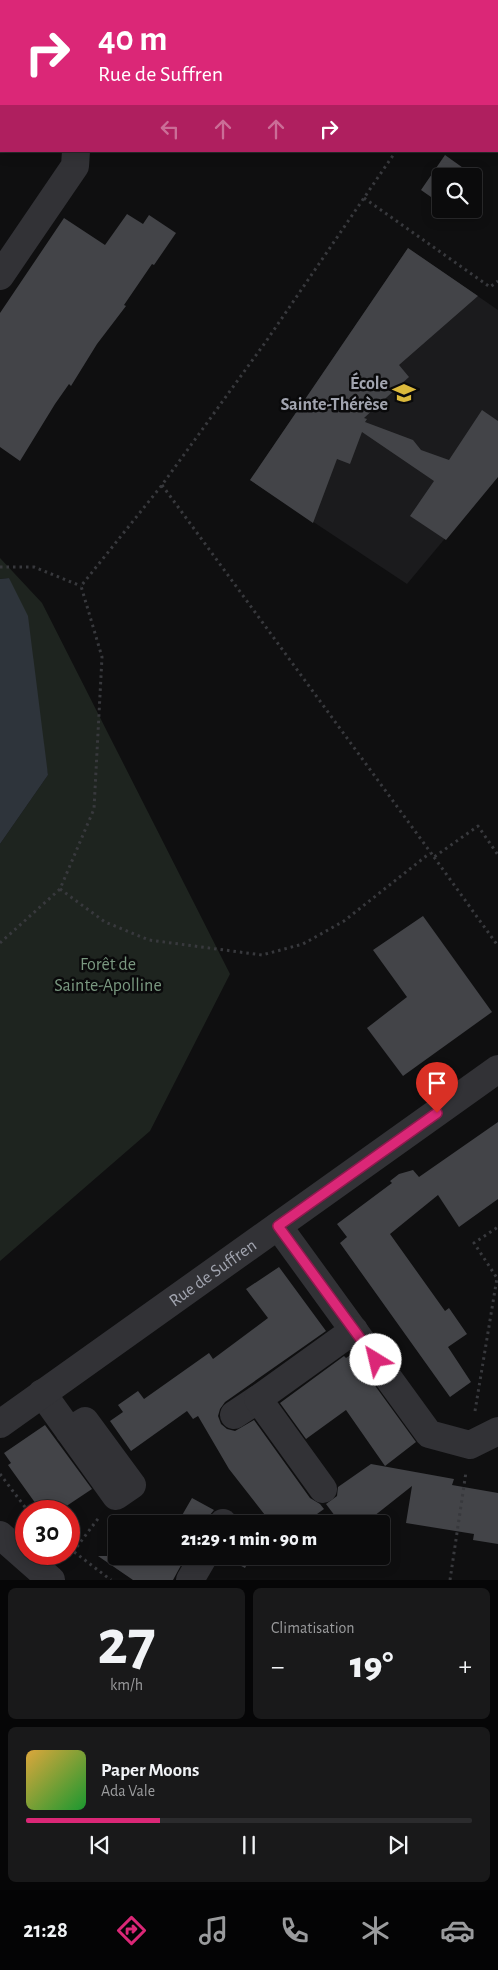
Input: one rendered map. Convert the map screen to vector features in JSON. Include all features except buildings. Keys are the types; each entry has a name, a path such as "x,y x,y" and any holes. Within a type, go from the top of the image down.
{"street":[{"path":"0,276 75,166 76,152"},
{"name":"Rue de Suffren","path":"0,1424 498,1070"},
{"path":"278,1226 429,1434 470,1445 498,1431"},
{"path":"234,1415 354,1330"},
{"path":"42,1393 116,1496"},
{"path":"258,1399 324,1489"},
{"path":"0,1535 51,1580"},
{"path":"190,1580 199,1565"}],"path":[{"path":"80,586 162,485 267,340 395,152"},
{"path":"364,198 490,287 498,280"},
{"path":"162,485 498,946"},
{"path":"0,567 34,567 80,586"},
{"path":"0,943 60,889 94,809 102,656 80,586"},
{"path":"434,857 478,826 498,855"},
{"path":"60,889 104,922 149,940 262,955 302,944 344,921 430,853"},
{"path":"498,1227 474,1243 498,1277"},
{"path":"0,1474 20,1500"},
{"path":"80,1543 116,1496"},
{"path":"80,1557 111,1580"}],"shaded area":[{"name":"École Sainte-Thérèse","path":"408,248 498,310 498,475 407,584 250,480"},
{"path":"9,578 28,616 48,775 0,844 0,579"}],"green space":[{"name":"Forêt de Sainte-Apolline","path":"0,558 42,603 230,974 150,1131 0,1261 0,844 48,775 9,578 0,579"}],"place":[{"name":"École Sainte-Thérèse","path":"404,393"}],"route":[{"path":"376,1360 278,1226 437,1113"}]}
